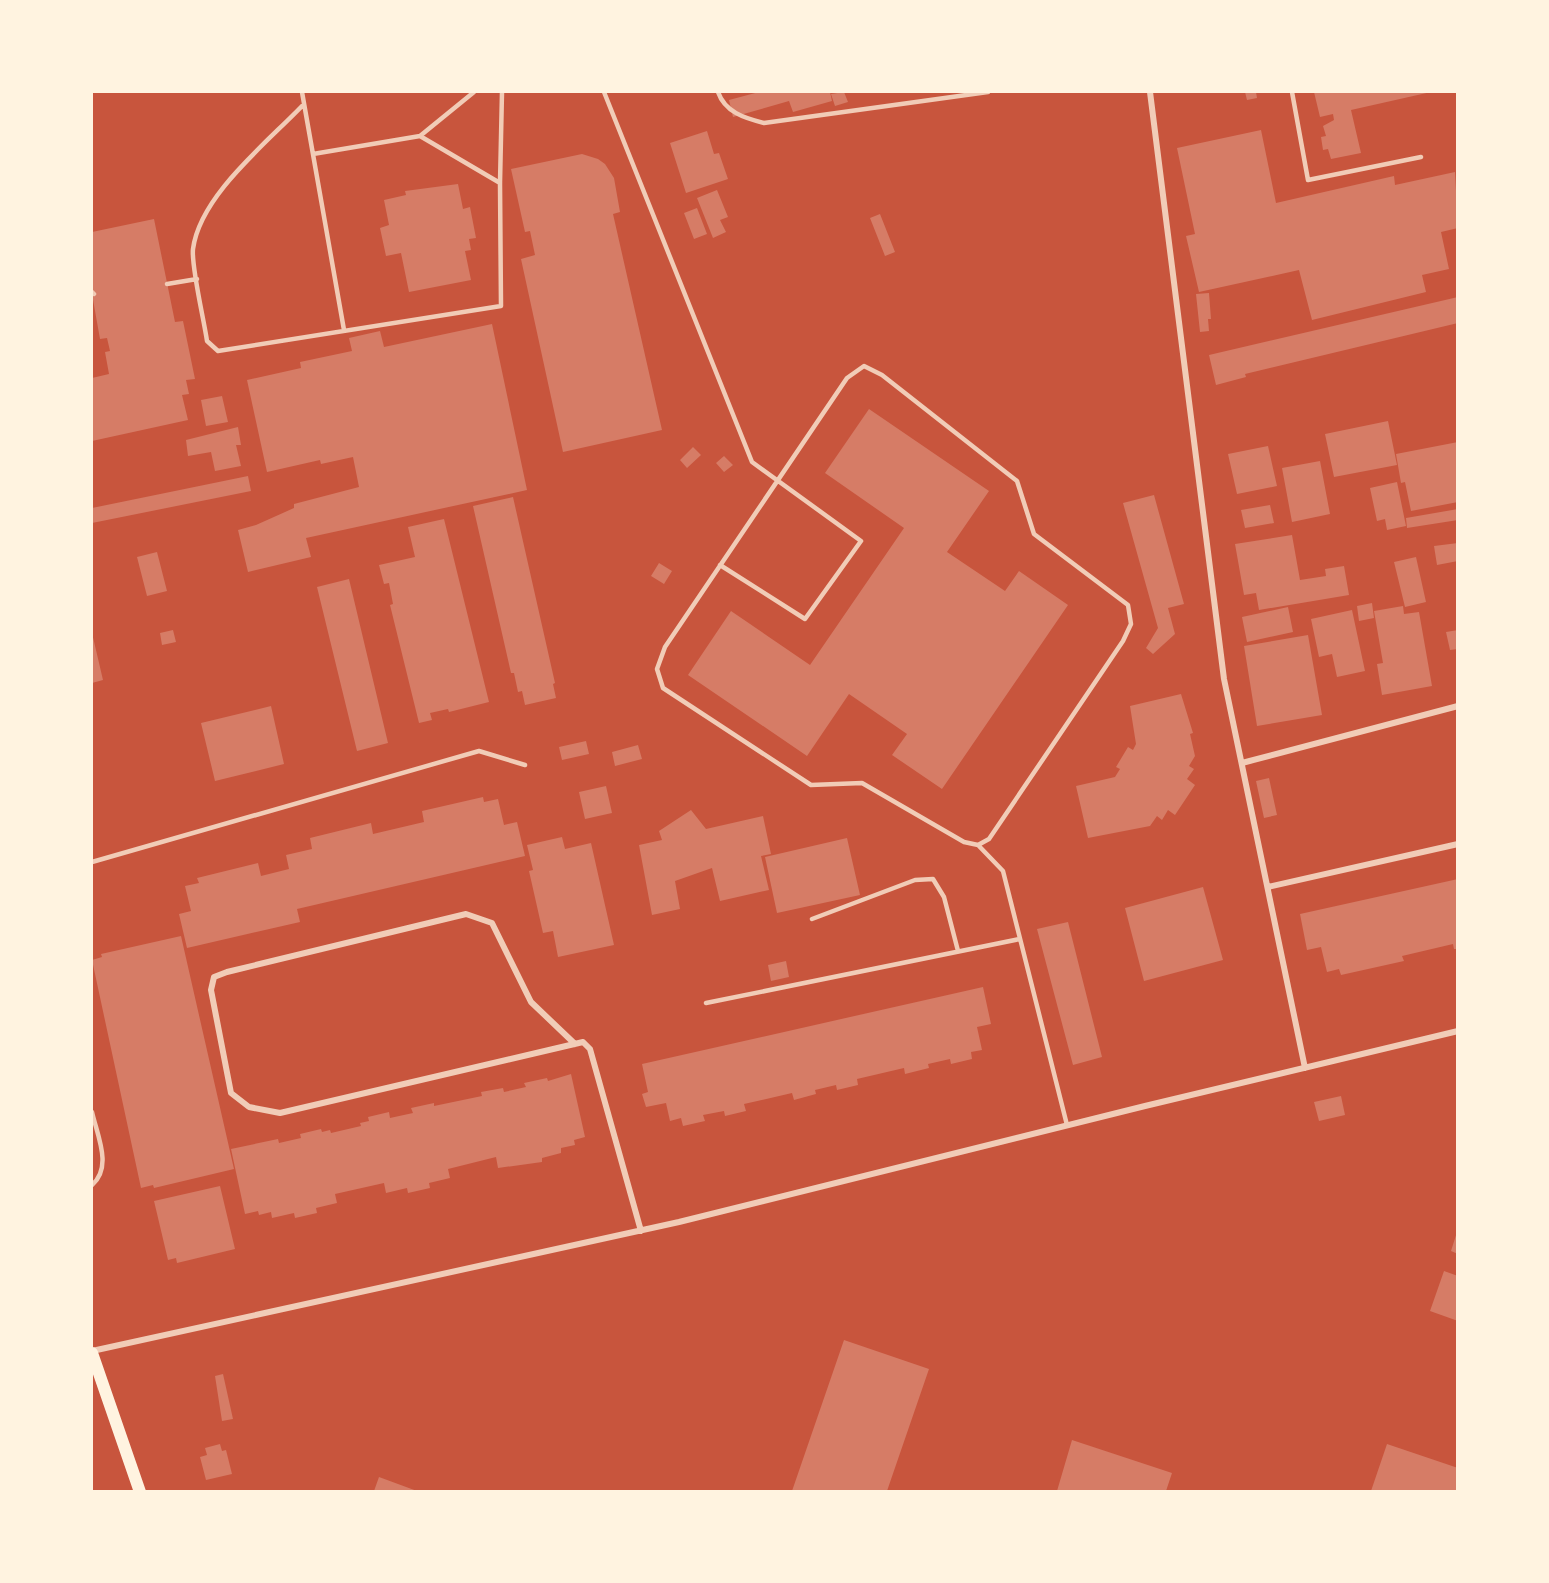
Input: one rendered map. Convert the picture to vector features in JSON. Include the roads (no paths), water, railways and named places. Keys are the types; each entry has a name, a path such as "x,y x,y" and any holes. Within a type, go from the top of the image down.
{"main road":[{"path":"92,1352 140,1491"}],"street":[{"path":"1150,92 1224,679 1305,1068"},
{"path":"1242,763 1458,706"},
{"path":"1268,887 1458,844"},
{"path":"575,1044 531,1002 492,923 466,914 227,972 214,977 211,990 231,1093 249,1107 272,1112 280,1113 575,1044 583,1042 590,1050 641,1231"},
{"path":"92,1352 641,1231 1458,1031"}],"lane":[{"path":"302,92 344,330"},
{"path":"313,154 420,136 474,92"},
{"path":"304,104 224,187 203,219 193,250 207,341 218,351 501,306 502,92"},
{"path":"604,92 752,462 861,542 805,619 720,565"},
{"path":"718,92 722,103 742,117 764,123 988,92"},
{"path":"1292,92 1308,180 1421,157"},
{"path":"420,136 500,183"},
{"path":"167,284 197,279"},
{"path":"978,845 989,839 1123,641 1131,624 1128,605 1034,534 1017,481 882,375 864,366 847,378 777,480 665,647 657,669 663,688 811,785 862,783 964,842 978,845 1003,871 1067,1125"},
{"path":"92,862 479,751 525,765"},
{"path":"812,920 915,880 933,879 944,897 958,951"},
{"path":"706,1003 1020,939"},
{"path":"92,1112 104,1163 100,1175 92,1185"}]}
